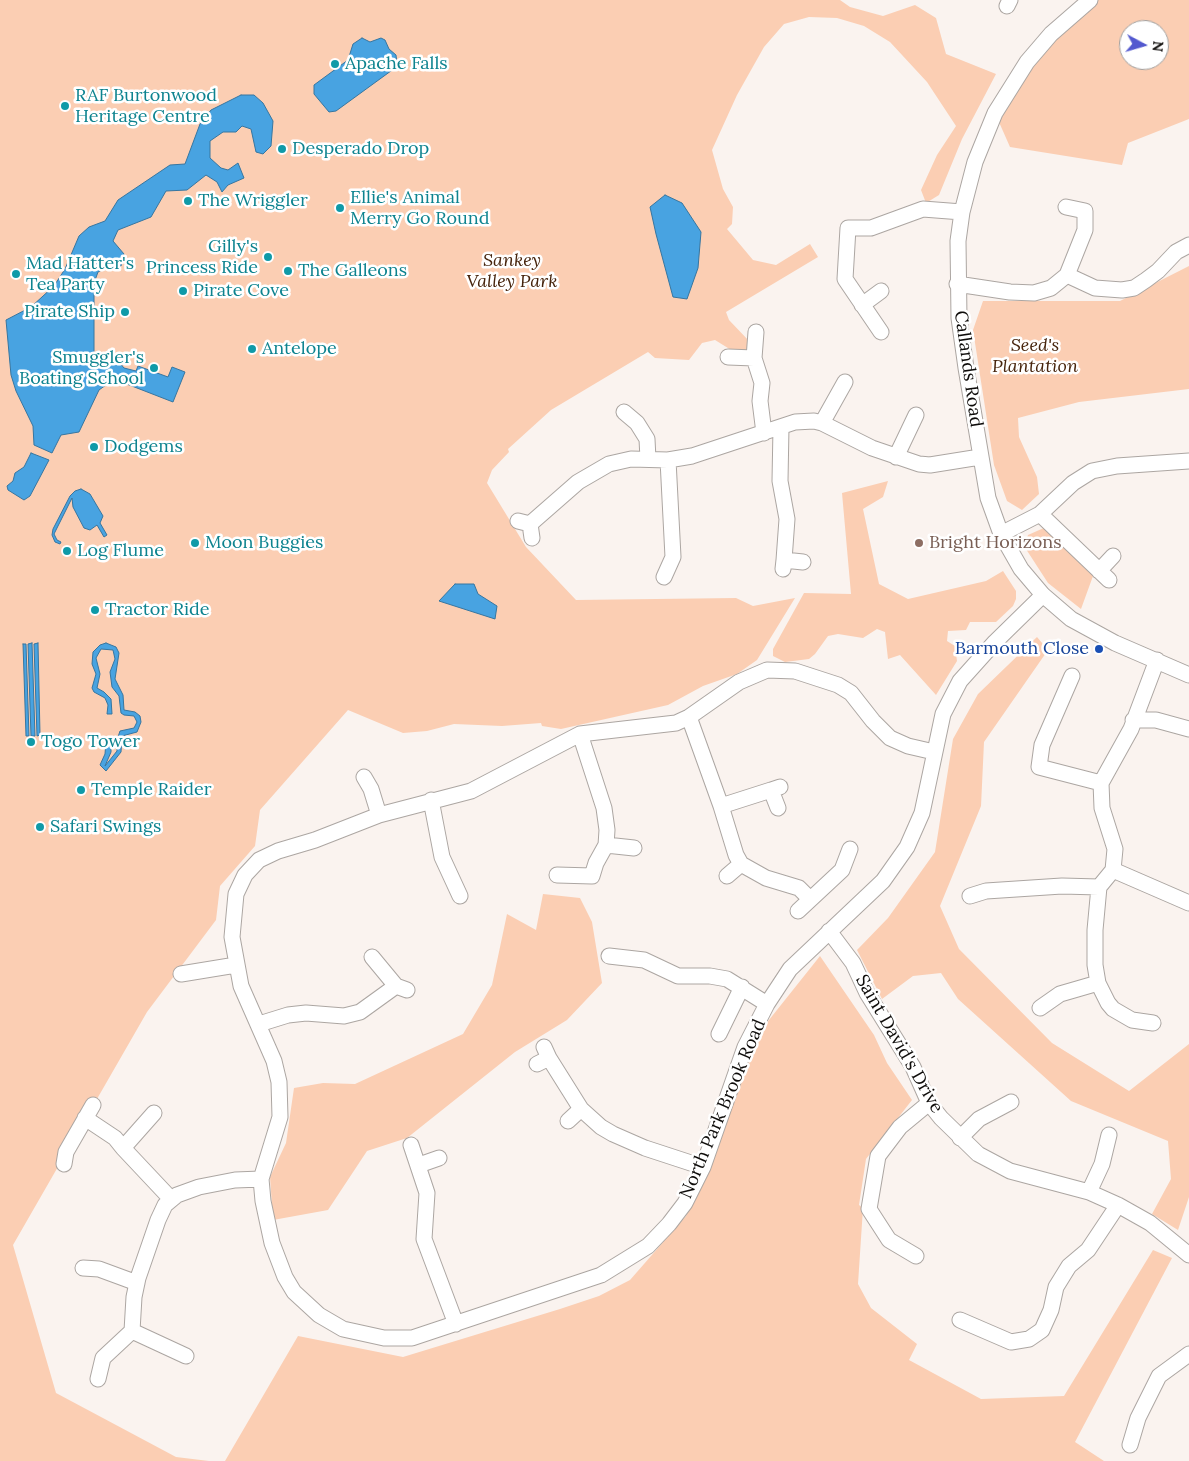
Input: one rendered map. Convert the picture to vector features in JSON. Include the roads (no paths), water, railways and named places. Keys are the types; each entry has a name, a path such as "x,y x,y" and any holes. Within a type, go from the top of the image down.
{"street":[{"name":"Callands Road","path":"1080,3 1027,62 995,113 975,162 962,212 957,284 959,318 980,457 988,498 1001,534 1022,570 1043,596 1071,620 1087,629 1189,675"},
{"path":"957,284 1010,292 1034,293 1051,288 1067,275 1085,230 1085,211 1066,207"},
{"path":"881,332 845,279 843,226 871,228 924,209 962,212"},
{"path":"1067,275 1095,288 1122,290 1134,288 1158,272 1176,252 1189,245"},
{"path":"862,305 881,291"},
{"path":"756,332 754,358 762,383 760,401 764,433"},
{"path":"728,357 754,358"},
{"path":"822,423 845,382"},
{"path":"624,412 637,423 648,439 648,459"},
{"path":"896,457 916,415"},
{"path":"527,528 592,472 620,460 668,460 692,456 780,426 804,420 822,423 872,448 896,457 930,465 980,457"},
{"path":"780,426 782,443 780,481 787,519 783,566 803,562"},
{"path":"663,580 673,557 668,460"},
{"path":"1001,534 1040,514 1073,483 1092,471 1117,466 1189,461"},
{"path":"1040,514 1104,576 1113,556"},
{"name":"North Park Brook Road","path":"580,734 471,791 379,815 315,840 278,851 259,860 240,884 234,904 232,937 236,964 241,986 274,1061 281,1102 276,1135 261,1179 263,1201 277,1261 294,1292 319,1316 331,1324 354,1333 393,1339 426,1335 500,1308 571,1287 601,1275 648,1246 669,1224 684,1203 703,1167 745,1047 767,1004 790,969 884,881 907,847 922,813 943,714 960,681 995,642 1043,596"},
{"path":"1153,1023 1132,1020 1113,1009 1098,983 1095,965 1095,930 1099,887 1113,870 1116,849 1102,808 1101,783 1131,729 1157,660"},
{"path":"553,879 592,876 596,863 606,845 607,830 604,808 580,734 660,726 689,717 752,675 767,670 790,670 811,674 838,685 851,694 873,722 890,738 908,746 934,752"},
{"path":"1072,676 1042,746 1039,767 1101,783"},
{"path":"689,717 722,806 736,855 741,864 766,878 799,888 810,899"},
{"path":"1133,720 1156,720 1177,724 1189,729"},
{"path":"364,777 371,789 379,815"},
{"path":"722,806 776,788 778,808"},
{"path":"431,800 442,857 461,898"},
{"path":"606,845 634,848"},
{"path":"798,910 842,870 850,849"},
{"path":"727,876 741,864"},
{"path":"1113,870 1189,904"},
{"path":"970,896 986,891 1062,886 1099,887"},
{"name":"Saint David's Drive","path":"829,931 853,963 867,993 913,1067 929,1103 960,1138 978,1154 1010,1171 1088,1192 1118,1205 1150,1223 1189,1255"},
{"path":"609,956 644,960 678,976 718,977 742,988 767,1004"},
{"path":"259,1024 288,1015 306,1013 344,1016 360,1012 402,988 372,957"},
{"path":"181,974 236,964"},
{"path":"1040,1008 1060,994 1098,983"},
{"path":"715,1035 742,988"},
{"path":"544,1056 581,1109 601,1127 645,1148 703,1167"},
{"path":"960,1138 979,1119 1011,1102"},
{"path":"916,1256 889,1240 869,1208 878,1156 900,1127 929,1103"},
{"path":"64,1164 66,1152 93,1105"},
{"path":"568,1121 581,1109"},
{"path":"123,1148 154,1113"},
{"path":"85,1118 115,1138 171,1199"},
{"path":"1088,1192 1102,1164 1109,1135"},
{"path":"411,1145 428,1193 424,1239 456,1324"},
{"path":"419,1165 439,1158"},
{"path":"98,1378 103,1358 132,1331 137,1283 158,1220 171,1199 184,1192 226,1182 261,1179"},
{"path":"960,1320 1011,1342 1028,1339 1042,1330 1051,1310 1056,1287 1069,1266 1088,1250 1118,1205"},
{"path":"83,1268 99,1269 137,1283"},
{"path":"132,1331 186,1356"},
{"path":"1130,1445 1138,1418 1159,1376 1189,1354"}],"water":[{"path":"362,38 370,42 381,38 385,40 389,49 396,55 397,64 395,68 336,111 329,112 314,94 314,85 348,60 353,44"},
{"path":"241,95 254,95 263,103 273,121 271,146 263,154 256,152 251,129 242,126 236,132 223,132 210,141 210,158 221,168 228,170 238,163 244,178 228,185 222,192 217,182 206,175 187,190 166,191 151,217 118,230 113,241 124,254 121,266 110,266 98,272 94,283 94,357 104,357 119,362 124,368 136,371 138,366 168,377 172,367 185,372 173,402 119,381 106,385 99,390 79,432 61,435 52,453 34,445 33,426 16,391 11,375 6,320 31,307 54,286 65,269 79,236 89,227 105,221 118,200 170,165 185,164 200,124 211,110"},
{"path":"665,195 682,203 701,232 698,268 687,299 673,297 650,207"},
{"path":"31,453 49,460 30,496 24,500 8,490 7,486 13,481 15,473 24,467"},
{"path":"81,489 90,494 103,516 100,523 107,535 104,537 97,525 90,530 84,528 73,507 72,498 54,534 57,540 61,542 60,544 55,542 52,535 53,529 70,496 75,491"},
{"path":"455,584 474,584 478,594 497,606 495,619 439,601"},
{"path":"32,643 35,736 31,736 28,644"},
{"path":"38,643 40,735 37,736 34,644"},
{"path":"106,643 116,647 119,653 115,679 123,695 124,710 135,712 140,716 141,722 137,732 122,736 121,752 106,771 100,765 105,754 106,741 111,741 111,752 105,766 117,751 117,740 120,731 134,728 137,722 134,716 121,713 119,696 112,687 110,672 115,659 113,650 101,649 96,658 100,674 97,688 111,699 112,714 107,714 108,705 105,698 94,692 92,688 96,674 92,664 93,652 100,645"},
{"path":"23,644 26,644 29,736 26,736"}],"place":[{"name":"Apache Falls","path":"335,64"},
{"name":"RAF Burtonwood Heritage Centre","path":"65,106"},
{"name":"Desperado Drop","path":"282,149"},
{"name":"The Wriggler","path":"188,201"},
{"name":"Ellie's Animal Merry Go Round","path":"340,208"},
{"name":"Gilly's Princess Ride","path":"268,257"},
{"name":"The Galleons","path":"288,271"},
{"name":"Mad Hatter's Tea Party","path":"16,274"},
{"name":"Pirate Cove","path":"183,291"},
{"name":"Pirate Ship","path":"125,312"},
{"name":"Antelope","path":"252,349"},
{"name":"Smuggler's Boating School","path":"154,368"},
{"name":"Dodgems","path":"94,447"},
{"name":"Moon Buggies","path":"195,543"},
{"name":"Bright Horizons","path":"919,543"},
{"name":"Log Flume","path":"67,551"},
{"name":"Tractor Ride","path":"95,610"},
{"name":"Barmouth Close","path":"1099,649"},
{"name":"Togo Tower","path":"31,742"},
{"name":"Temple Raider","path":"81,790"},
{"name":"Safari Swings","path":"40,827"}],"park label":[{"name":"Sankey Valley Park","path":"512,271"},
{"name":"Seed's Plantation","path":"1035,356"}]}
